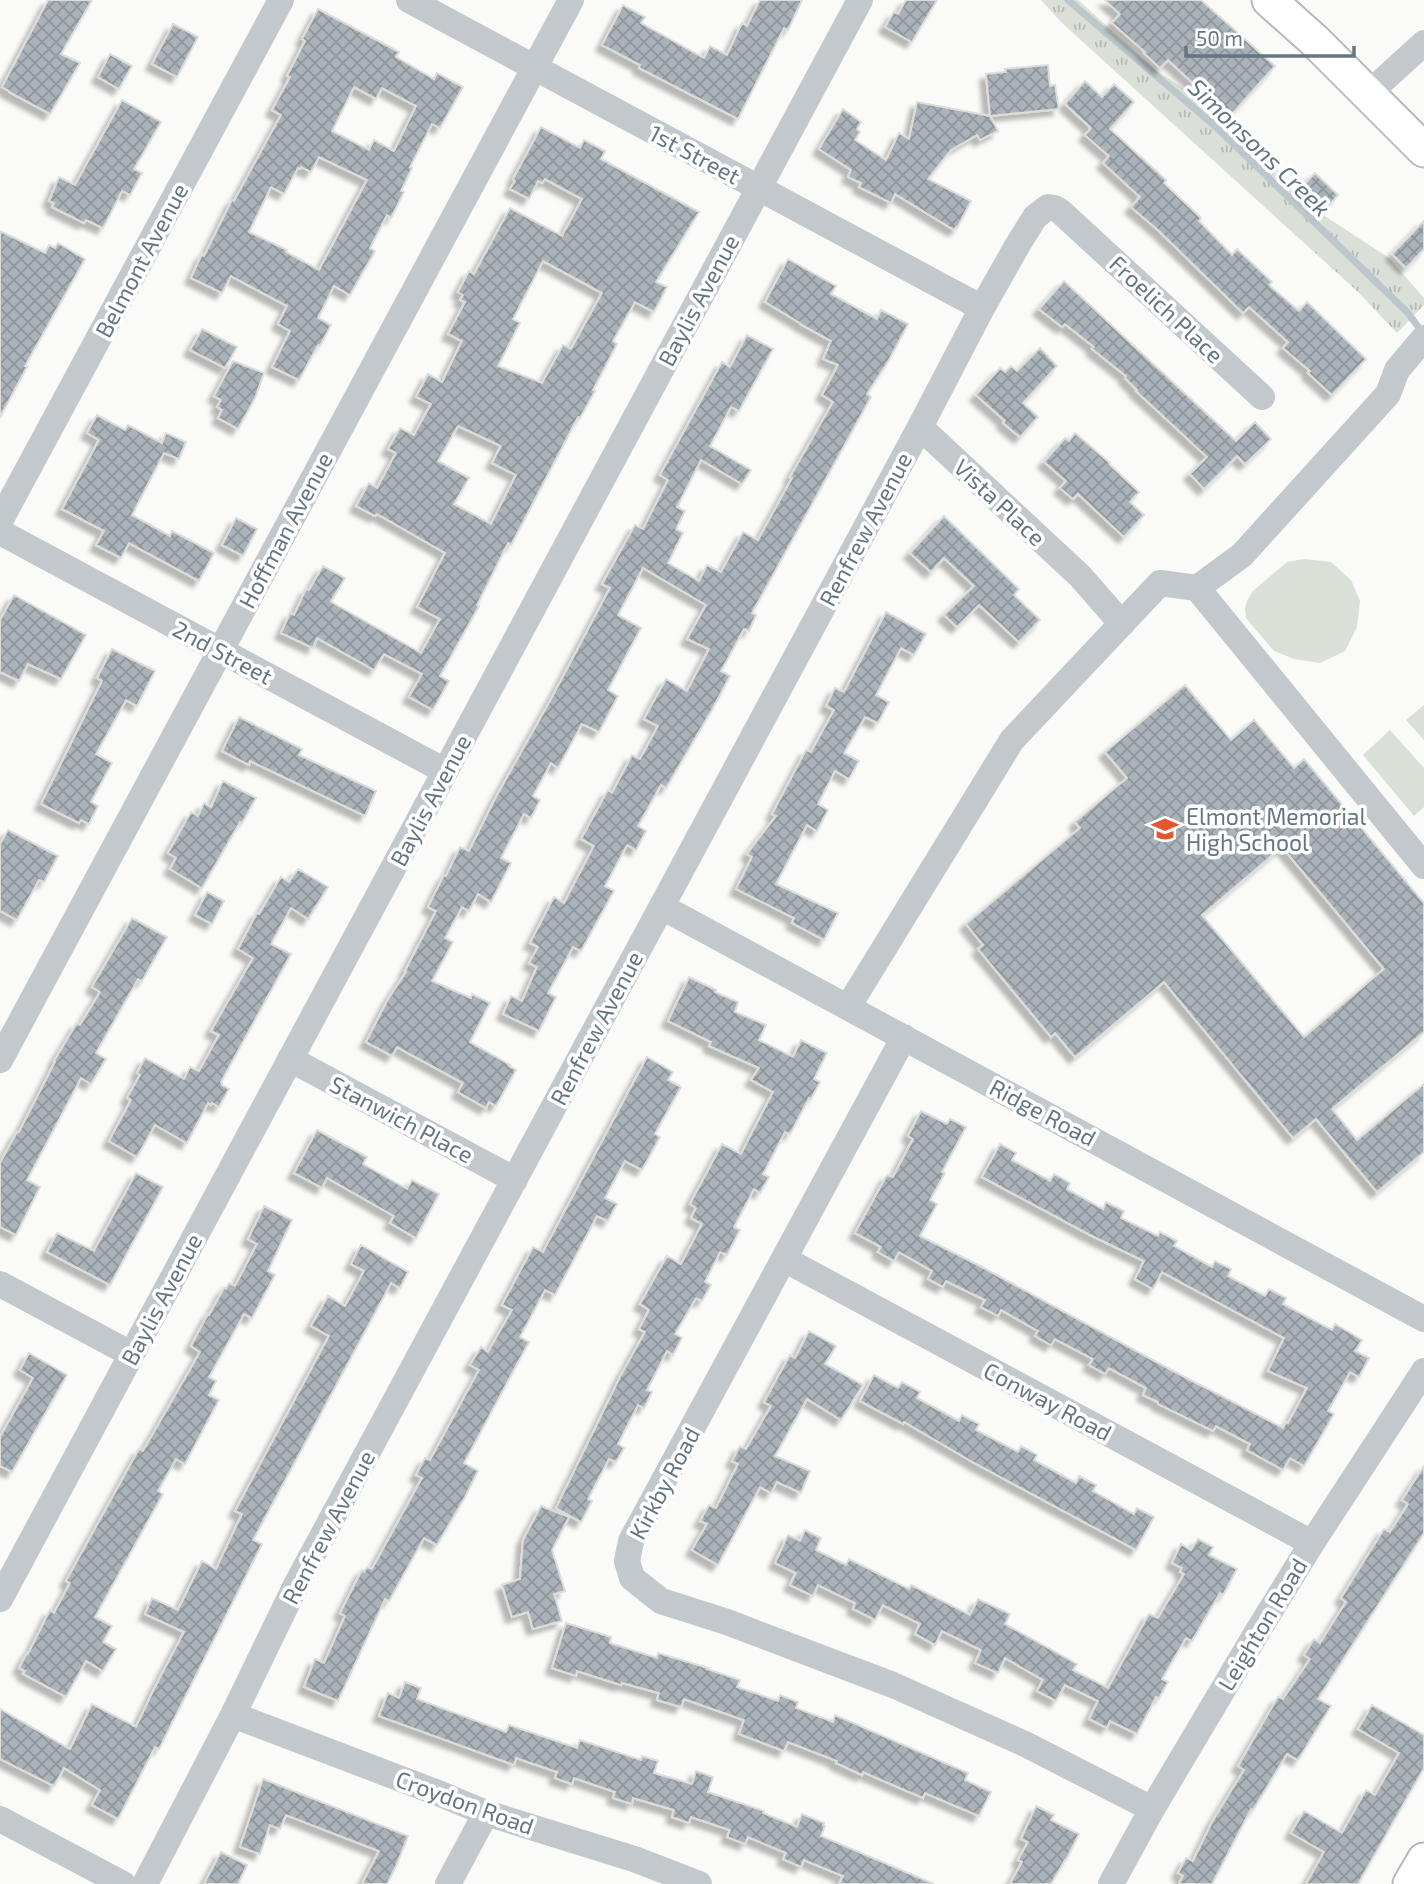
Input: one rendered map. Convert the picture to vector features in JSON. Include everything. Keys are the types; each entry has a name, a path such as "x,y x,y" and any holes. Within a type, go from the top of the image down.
{"main road":[{"path":"1269,0 1314,40 1424,150"},
{"path":"1410,1884 1424,1860"}],"street":[{"name":"Belmont Avenue","path":"0,521 281,0"},
{"name":"1st Street","path":"409,0 982,307"},
{"name":"Hoffman Avenue","path":"0,1060 571,0"},
{"name":"Baylis Avenue","path":"0,1599 860,0"},
{"path":"1368,94 1424,43"},
{"name":"Renfrew Avenue","path":"145,1884 233,1715 296,1585 920,427 982,307 1035,217 1048,207 1055,208 1072,222"},
{"name":"Froelich Place","path":"1072,222 1262,397"},
{"path":"1197,588 1242,555 1388,394 1397,370 1424,338"},
{"name":"Vista Place","path":"920,427 1080,576 1122,624"},
{"name":"2nd Street","path":"0,532 445,771"},
{"path":"848,1007 1012,740 1160,583 1197,588 1424,866"},
{"name":"Ridge Road","path":"662,906 1424,1319"},
{"name":"Kirkby Road","path":"904,1037 631,1541 627,1561 632,1578 662,1601 727,1622 892,1685 1025,1744 1152,1809"},
{"name":"Stanwich Place","path":"290,1059 515,1180"},
{"name":"Conway Road","path":"784,1259 1312,1544"},
{"path":"0,1284 131,1354"},
{"name":"Leighton Road","path":"1111,1884 1255,1633 1424,1371"},
{"name":"Croydon Road","path":"233,1715 486,1813 634,1859 699,1884"},
{"path":"448,1884 486,1813"},
{"path":"0,1819 123,1884"}],"green space":[{"path":"1041,0 1078,0 1156,70 1242,128 1305,203 1389,258 1424,298 1424,305 1397,333 1357,291 1062,23"},
{"path":"1304,559 1331,562 1351,580 1360,601 1357,627 1345,651 1320,663 1294,659 1274,651 1246,618 1247,601 1253,591 1287,562"},
{"path":"1424,705 1424,740 1406,720"},
{"path":"1390,730 1424,768 1424,807 1414,816 1363,755"}],"building":[{"path":"48,0 92,0 61,54 80,63 50,114 2,87"},
{"path":"760,0 802,0 788,30 784,28 738,119 639,68 640,65 602,45 623,5 645,17 641,23 704,58 710,46 727,55 742,23 747,26"},
{"path":"906,0 937,0 912,42 885,27 894,12 898,14"},
{"path":"1105,0 1201,0 1275,66 1229,117 1168,60 1160,68 1112,23 1120,14"},
{"path":"318,9 399,52 396,57 434,79 437,73 463,87 440,128 432,124 410,167 412,168 401,191 404,192 391,218 387,215 370,248 375,251 350,295 334,286 318,318 331,325 299,380 272,367 290,331 278,324 287,306 231,276 222,293 191,278 281,115 272,110 290,77 287,76 305,41 302,39","holes":["354,87 376,99 382,88 416,106 394,151 374,140 369,150 332,131","319,157 367,180 319,270 286,252 287,250 249,232 271,187 284,194 298,168 311,172"]},
{"path":"173,24 198,37 177,77 152,64"},
{"path":"110,54 132,66 119,89 98,77"},
{"path":"1048,65 1050,86 1055,85 1059,109 990,116 986,74 1006,72 1005,69"},
{"path":"1085,81 1102,97 1114,84 1134,102 1110,129 1166,180 1164,183 1201,218 1199,221 1232,255 1237,249 1272,282 1269,285 1299,311 1307,302 1366,359 1332,395 1283,348 1288,342 1249,307 1243,313 1131,207 1140,197 1103,163 1109,156 1085,135 1091,128 1065,104"},
{"path":"122,100 161,122 134,169 142,173 130,195 122,191 103,228 86,220 84,223 52,207 54,203 49,201 59,177 75,185"},
{"path":"917,102 990,116 998,131 980,140 977,135 951,150 928,179 971,201 954,230 895,194 891,203 859,187 861,183 848,177 851,170 819,149 843,109 861,122 857,129 860,132 855,140 886,160 899,133 909,139"},
{"path":"541,127 580,148 584,140 605,151 601,159 699,212 656,282 667,287 654,312 635,302 613,341 617,344 593,390 595,391 580,418 578,417 511,545 508,543 477,605 479,606 440,676 449,681 433,710 409,697 422,674 384,654 374,670 317,638 313,648 281,633 290,613 294,615 306,589 309,590 323,566 345,578 331,601 333,603 421,653 440,619 417,607 445,553 377,514 375,516 356,506 369,483 377,488 396,453 388,449 400,428 414,435 431,404 416,397 428,374 442,382 462,341 448,334 465,302 460,300 463,295 458,292 469,271 474,274 510,208 562,236 582,199 545,179 542,183 538,181 529,199 510,189 515,181 513,179","holes":["543,261 602,293 571,349 563,345 542,383 498,366 520,323 513,319","458,426 501,446 492,463 516,475 491,524 454,504 469,478 438,461"]},
{"path":"1315,173 1338,195 1324,211 1300,189"},
{"path":"1424,221 1424,249 1406,268 1392,254"},
{"path":"0,231 45,253 49,245 55,248 58,243 85,259 25,366 27,367 0,417"},
{"path":"788,259 836,286 831,294 877,319 881,310 908,324 867,394 871,397 752,613 756,615 749,631 744,629 721,671 730,676 713,708 666,788 661,785 638,826 646,831 636,850 627,845 605,886 614,891 581,951 573,947 548,993 556,997 539,1031 503,1014 511,996 522,1001 537,967 529,963 538,947 530,943 554,897 564,903 594,846 581,839 608,790 612,793 632,755 640,759 658,726 644,719 666,679 687,691 709,649 687,639 706,605 643,568 618,615 641,628 608,690 618,696 599,732 582,724 558,768 551,763 533,796 540,800 531,818 524,814 501,858 511,863 491,902 478,894 469,911 462,907 445,938 453,942 432,981 490,1003 470,1042 516,1070 496,1106 489,1102 486,1108 458,1092 463,1083 397,1047 392,1056 366,1042 387,1001 406,972 436,911 428,907 444,875 446,876 460,847 469,851 610,588 602,584 635,525 643,529 668,480 660,475 722,362 730,367 747,335 773,349 739,411 731,407 710,446 751,470 742,484 701,460 677,507 685,511 676,529 683,533 668,563 699,581 707,565 721,572 743,532 758,540 833,402 822,395 838,365 823,359 831,341 765,302"},
{"path":"1064,281 1236,441 1255,422 1271,439 1245,464 1237,456 1204,489 1190,474 1207,457 1136,391 1126,376 1092,349 1094,347 1065,324 1062,327 1039,309"},
{"path":"202,329 237,347 225,368 190,350"},
{"path":"1040,348 1057,366 1023,403 1038,417 1020,437 976,395 1000,368 1005,372 1011,366 1017,371"},
{"path":"233,361 264,373 255,398 238,429 218,418 222,410 217,407 221,400 214,396"},
{"path":"97,415 125,430 128,425 162,443 166,433 186,442 179,459 164,453 132,515 170,536 172,531 214,553 199,581 129,543 121,558 96,545 104,531 62,509 99,440 87,433"},
{"path":"1075,433 1139,492 1130,502 1144,515 1124,537 1078,494 1073,499 1060,488 1066,481 1044,462 1065,438 1069,441"},
{"path":"944,516 1019,589 1014,595 1040,620 1019,642 979,605 957,627 944,615 974,586 944,558 931,572 910,553"},
{"path":"236,518 257,529 243,556 222,545"},
{"path":"14,595 86,635 61,679 28,664 19,681 0,672 0,620"},
{"path":"886,612 926,634 914,655 901,648 876,695 889,702 878,723 865,717 844,753 859,761 849,779 835,771 818,804 828,810 817,831 807,825 776,884 838,913 824,940 792,923 794,918 736,889 752,857 747,854 776,816 772,814 806,750 811,752 834,710 826,706 835,688 844,692"},
{"path":"112,649 155,671 137,706 126,700 96,754 112,763 91,802 98,806 89,824 81,820 79,823 41,804 102,681 97,678"},
{"path":"1185,685 1231,740 1254,720 1294,768 1304,759 1424,903 1424,1032 1332,1109 1357,1140 1424,1084 1424,1152 1377,1192 1316,1119 1293,1138 1164,982 1075,1057 1055,1033 1051,1037 978,949 983,945 966,924 1080,828 1075,822 1127,778 1105,752","holes":["1282,847 1384,969 1304,1037 1202,915"]},
{"path":"239,717 302,749 299,755 376,791 365,816 250,761 249,765 222,751"},
{"path":"223,781 256,798 202,888 170,869 176,858 168,853 191,812 198,816 204,803 211,807"},
{"path":"8,830 58,856 44,882 39,880 17,920 0,911 0,844"},
{"path":"298,869 328,887 308,919 291,908 271,944 291,954 221,1082 229,1089 219,1107 208,1103 187,1143 155,1125 137,1157 109,1141 131,1100 127,1098 140,1075 137,1073 145,1058 184,1079 190,1067 199,1071 219,1035 211,1031 253,958 238,949 257,913 259,914 281,877 289,882"},
{"path":"207,892 224,901 212,924 195,915"},
{"path":"132,918 167,937 142,981 138,979 96,1053 106,1059 91,1084 81,1078 27,1180 40,1187 16,1235 0,1227 0,1163 19,1132 54,1061 100,992 92,987"},
{"path":"689,977 738,1002 735,1012 766,1025 759,1040 793,1057 801,1040 827,1053 814,1079 820,1082 790,1134 785,1132 763,1174 769,1177 760,1193 754,1189 734,1227 740,1230 727,1255 720,1252 705,1282 711,1285 702,1301 696,1298 675,1334 682,1338 673,1355 667,1351 647,1390 652,1392 644,1408 638,1405 618,1444 624,1448 616,1462 609,1459 588,1499 592,1501 581,1522 556,1508 645,1332 639,1329 649,1310 640,1304 667,1256 681,1264 702,1224 691,1218 696,1208 690,1204 722,1144 741,1154 773,1092 751,1080 759,1068 709,1046 711,1042 668,1021"},
{"path":"647,1057 673,1072 668,1080 681,1087 655,1134 660,1137 642,1170 625,1161 605,1198 617,1204 608,1221 597,1216 555,1295 545,1290 520,1337 529,1342 464,1463 478,1471 465,1497 437,1545 424,1538 389,1601 385,1599 338,1701 304,1687 315,1659 324,1663 345,1616 340,1613 362,1570 364,1572 367,1567 372,1569 422,1478 416,1475 425,1458 430,1460 479,1370 470,1365 481,1347 488,1352 512,1310 502,1305 533,1247 543,1252"},
{"path":"921,1111 947,1124 950,1119 966,1127 930,1200 937,1204 920,1236 1173,1371 1283,1428 1307,1388 1268,1371 1284,1338 1162,1272 1153,1289 1135,1279 1144,1261 982,1177 1000,1144 1016,1153 1012,1160 1050,1181 1054,1174 1070,1183 1067,1189 1103,1209 1106,1202 1124,1211 1121,1218 1158,1236 1160,1232 1177,1241 1174,1246 1212,1267 1215,1261 1231,1269 1228,1276 1265,1296 1269,1289 1286,1298 1283,1304 1332,1330 1335,1324 1362,1340 1355,1351 1369,1358 1359,1377 1350,1372 1328,1411 1334,1414 1304,1466 1290,1458 1283,1470 1247,1450 1250,1444 1216,1426 1213,1431 1158,1404 1143,1395 1146,1388 1109,1368 1105,1374 1089,1365 1093,1359 1055,1339 1051,1345 1035,1336 1038,1331 1001,1310 998,1316 981,1307 985,1300 946,1281 943,1287 928,1279 932,1271 899,1252 894,1261 878,1252 881,1247 855,1233 887,1175 893,1177 913,1139 908,1136"},
{"path":"317,1130 367,1157 363,1164 407,1189 412,1180 439,1194 416,1238 390,1223 394,1216 327,1178 322,1188 294,1173"},
{"path":"136,1173 163,1187 110,1285 47,1252 57,1233 94,1251"},
{"path":"264,1206 292,1220 268,1271 275,1275 252,1318 244,1314 209,1377 216,1381 209,1395 219,1400 185,1464 176,1459 158,1491 163,1494 95,1617 112,1626 103,1642 116,1649 103,1671 86,1661 66,1697 23,1674 25,1671 19,1668 50,1610 54,1613 70,1583 66,1581 139,1449 143,1451 200,1352 191,1346 208,1314 224,1288 226,1289 229,1283 235,1286 257,1244 248,1239"},
{"path":"361,1245 408,1272 400,1288 391,1283 253,1540 262,1544 159,1749 155,1747 118,1819 92,1805 100,1790 64,1768 54,1786 0,1759 0,1709 70,1749 92,1704 136,1727 184,1632 145,1614 152,1598 178,1610 202,1561 216,1569 242,1514 235,1511 329,1336 311,1326 328,1296 345,1306 364,1271 351,1264"},
{"path":"809,1331 836,1346 825,1364 863,1385 841,1420 807,1399 775,1456 810,1471 801,1493 777,1482 771,1493 760,1487 718,1565 692,1550 707,1524 700,1521 709,1505 716,1508 738,1464 732,1461 740,1446 746,1449 771,1406 764,1402 790,1355 795,1358"},
{"path":"29,1353 67,1375 12,1472 0,1466 0,1437 33,1378 20,1370"},
{"path":"874,1375 898,1388 902,1382 920,1392 917,1398 959,1421 962,1415 979,1424 976,1430 1018,1452 1021,1446 1037,1455 1034,1460 1076,1483 1079,1476 1096,1485 1093,1491 1134,1514 1137,1508 1154,1517 1136,1550 904,1422 903,1424 860,1401"},
{"path":"1424,1466 1424,1533 1318,1699 1331,1706 1298,1760 1287,1754 1253,1810 1251,1809 1212,1884 1179,1884 1183,1876 1178,1873 1186,1858 1193,1861 1212,1822 1244,1770 1238,1766 1278,1697 1283,1699 1310,1659 1304,1655 1314,1639 1320,1643 1346,1602 1341,1598 1384,1529 1390,1532 1408,1504 1402,1500"},
{"path":"541,1506 569,1517 552,1550 565,1591 554,1594 562,1621 533,1629 528,1612 512,1617 502,1585 520,1579 523,1540"},
{"path":"805,1530 821,1538 816,1550 846,1565 849,1559 909,1589 911,1585 970,1615 978,1599 1010,1614 1005,1624 1077,1664 1073,1670 1108,1688 1149,1614 1158,1618 1184,1574 1180,1572 1182,1568 1172,1563 1181,1544 1191,1550 1198,1539 1213,1547 1209,1555 1237,1569 1192,1641 1186,1638 1162,1679 1168,1682 1159,1698 1156,1697 1137,1734 1110,1721 1107,1728 1089,1719 1098,1701 1065,1685 1056,1701 1037,1691 1043,1680 1005,1658 998,1673 975,1663 981,1650 942,1631 935,1645 915,1634 920,1624 883,1605 875,1620 853,1609 855,1603 818,1585 813,1596 790,1585 796,1573 775,1563 788,1535 800,1541"},
{"path":"566,1623 611,1637 610,1643 657,1658 658,1653 708,1668 740,1680 737,1687 778,1701 780,1695 798,1702 796,1708 833,1722 835,1715 968,1773 965,1780 991,1792 979,1816 925,1793 923,1798 863,1772 862,1775 836,1763 837,1761 788,1742 784,1751 739,1734 744,1720 684,1699 681,1707 657,1700 659,1693 622,1683 621,1685 577,1671 576,1676 552,1668"},
{"path":"405,1682 421,1688 417,1699 506,1732 509,1725 577,1748 580,1740 641,1760 642,1756 658,1761 654,1773 692,1784 696,1771 713,1777 708,1792 764,1811 763,1813 797,1827 802,1814 824,1823 821,1836 934,1884 839,1884 843,1876 804,1860 801,1867 783,1859 786,1853 748,1837 745,1844 727,1837 730,1830 691,1817 689,1823 672,1817 674,1810 633,1798 632,1804 613,1798 615,1792 574,1778 572,1784 555,1778 557,1772 516,1758 514,1765 379,1716 388,1693 399,1698"},
{"path":"1372,1705 1424,1735 1424,1768 1358,1884 1306,1884 1324,1852 1291,1833 1304,1811 1342,1833 1366,1790 1375,1795 1399,1753 1358,1729"},
{"path":"263,1779 408,1836 387,1884 362,1884 379,1851 286,1815 280,1829 270,1825 260,1854 240,1847"},
{"path":"1036,1806 1054,1815 1051,1820 1079,1834 1051,1884 1010,1884 1022,1862 1018,1860 1028,1842 1021,1839"},
{"path":"221,1852 247,1865 238,1884 204,1884"}],"waterway":[{"name":"Simonsons Creek","path":"1068,0 1216,127 1407,312 1419,328"}],"place":[{"name":"Elmont Memorial High School","path":"1165,829"}]}
